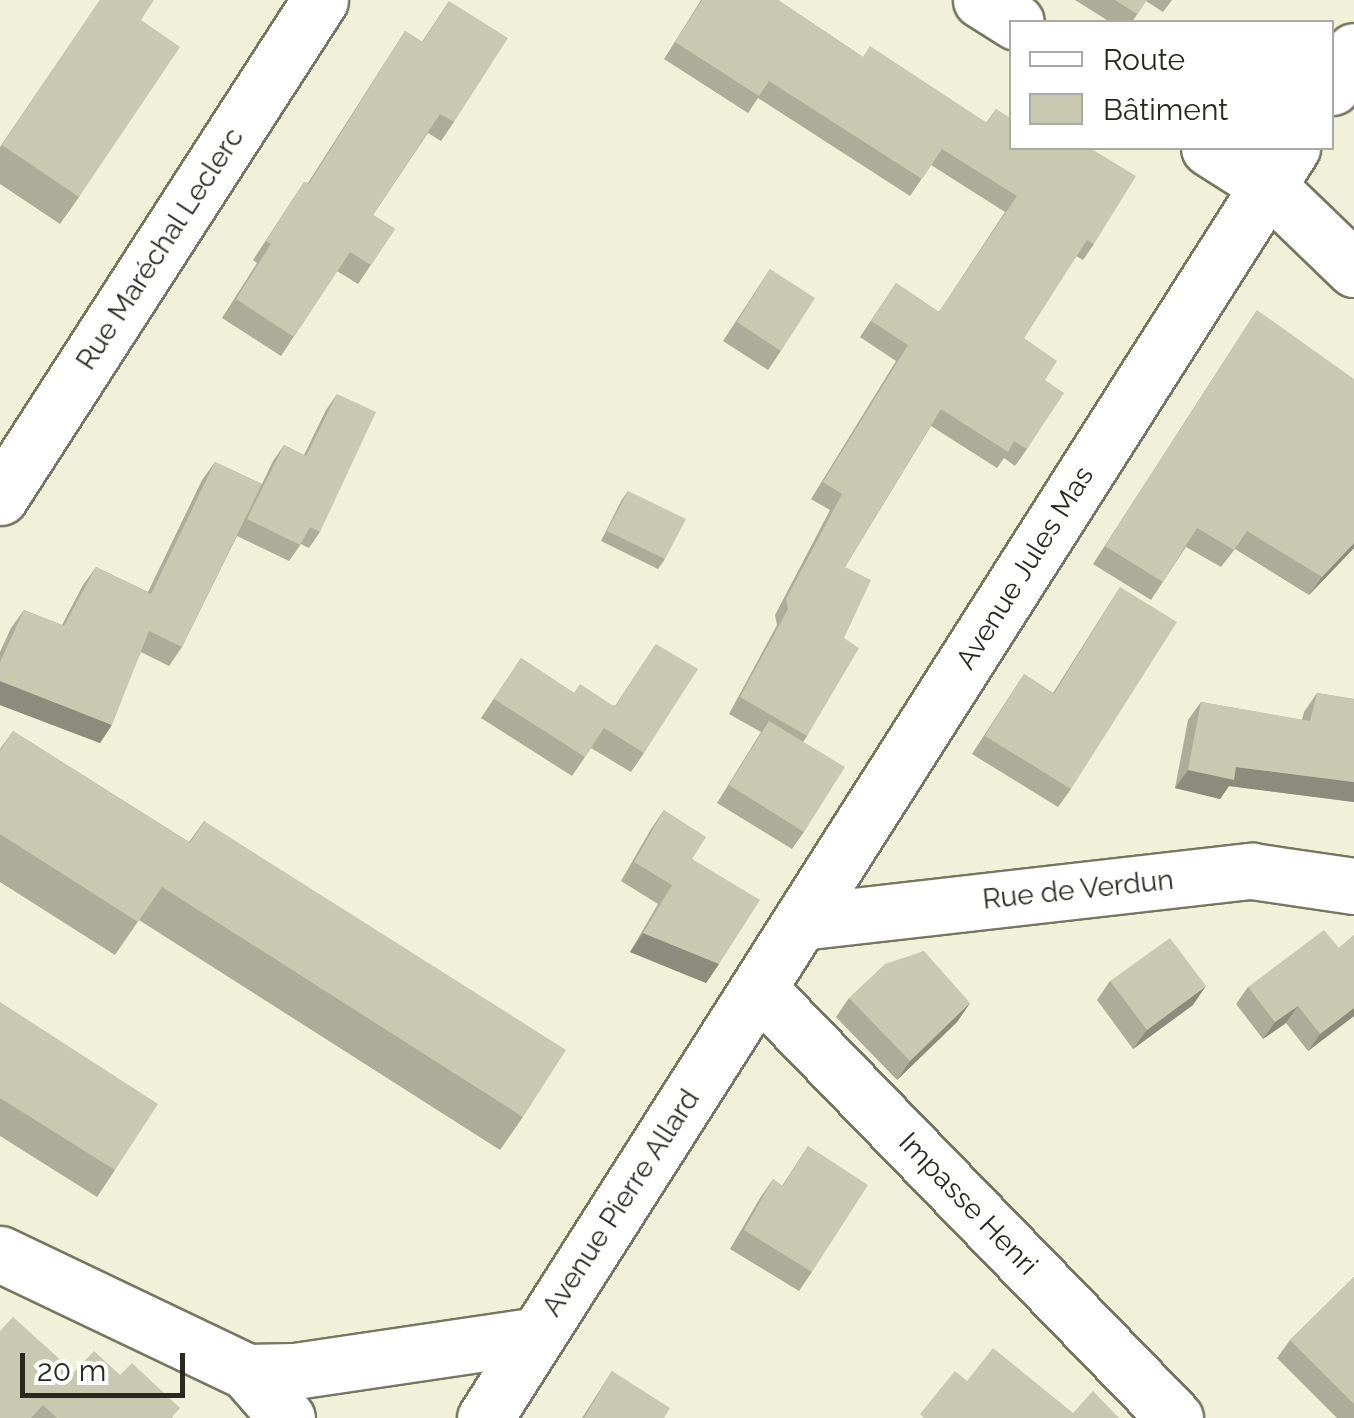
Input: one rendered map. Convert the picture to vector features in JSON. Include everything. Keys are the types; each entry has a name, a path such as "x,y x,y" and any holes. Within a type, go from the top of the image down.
{"street":[{"name":"Rue Maréchal Leclerc","path":"0,497 320,0"},
{"path":"981,0 1013,20"},
{"path":"1334,83 1354,51"},
{"path":"1217,150 1280,166 1354,269"},
{"name":"Avenue Jules Mas","path":"760,990 1280,166"},
{"name":"Rue de Verdun","path":"801,922 1252,870 1354,886"},
{"name":"Avenue Pierre Allard","path":"485,1418 533,1336 760,990"},
{"name":"Impasse Henri","path":"760,990 1175,1418"},
{"path":"0,1254 247,1372 287,1418"},
{"path":"247,1372 295,1371 533,1336"}],"building":[{"path":"100,0 154,0 141,20 180,47 79,197 2,145"},
{"path":"702,0 778,0 863,57 870,46 987,123 996,109 1009,117 1009,150 1093,150 1136,176 1094,244 1087,240 1024,338 1057,361 1045,380 1064,393 1027,449 1014,441 1008,452 941,409 845,567 871,580 844,638 859,648 807,736 740,697 788,609 786,599 842,494 823,482 908,345 871,321 896,283 939,312 1017,196 942,149 922,179 769,81 759,96 675,42"},
{"path":"1115,0 1147,0 1137,14"},
{"path":"449,1 508,38 454,122 440,114 373,215 395,229 371,265 350,252 294,337 236,299 271,244 266,241 304,182 309,184 405,31 423,42"},
{"path":"770,269 815,298 781,351 737,322"},
{"path":"1257,310 1354,379 1354,543 1322,577 1247,531 1234,550 1197,528 1163,582 1105,546"},
{"path":"337,394 376,412 320,532 310,527 300,545 247,519 284,445 306,456"},
{"path":"215,462 262,484 182,647 149,631 112,725 0,681 0,662 24,610 64,626 96,567 151,594"},
{"path":"628,491 686,519 665,559 607,531"},
{"path":"1120,587 1177,622 1071,789 985,736 1024,674 1054,694"},
{"path":"656,644 698,669 644,753 604,728 585,757 494,699 521,658 574,693 580,684 615,707"},
{"path":"1317,693 1354,699 1354,782 1236,767 1234,780 1188,770 1201,702 1310,721"},
{"path":"769,721 845,767 804,832 729,785"},
{"path":"13,731 190,843 204,821 566,1050 523,1117 162,887 138,922 0,834 0,751"},
{"path":"664,810 706,837 692,859 760,900 719,964 643,933 672,885 634,862"},
{"path":"1324,930 1339,948 1354,935 1354,1008 1320,1034 1298,1006 1275,1022 1248,987"},
{"path":"1170,938 1206,986 1147,1030 1110,981"},
{"path":"924,951 970,1003 910,1061 849,998 885,964"},
{"path":"0,1002 158,1104 115,1170 0,1098"},
{"path":"808,1146 868,1185 812,1272 744,1230 773,1179 783,1186"},
{"path":"1354,1277 1354,1404 1290,1340"},
{"path":"13,1317 74,1372 94,1351 120,1375 132,1363 180,1408 171,1418 57,1418 43,1405 31,1418 0,1418 0,1331"},
{"path":"993,1348 1073,1413 1093,1391 1119,1418 924,1418 920,1414 955,1371 967,1381"},
{"path":"612,1371 670,1408 664,1418 584,1418"}]}
